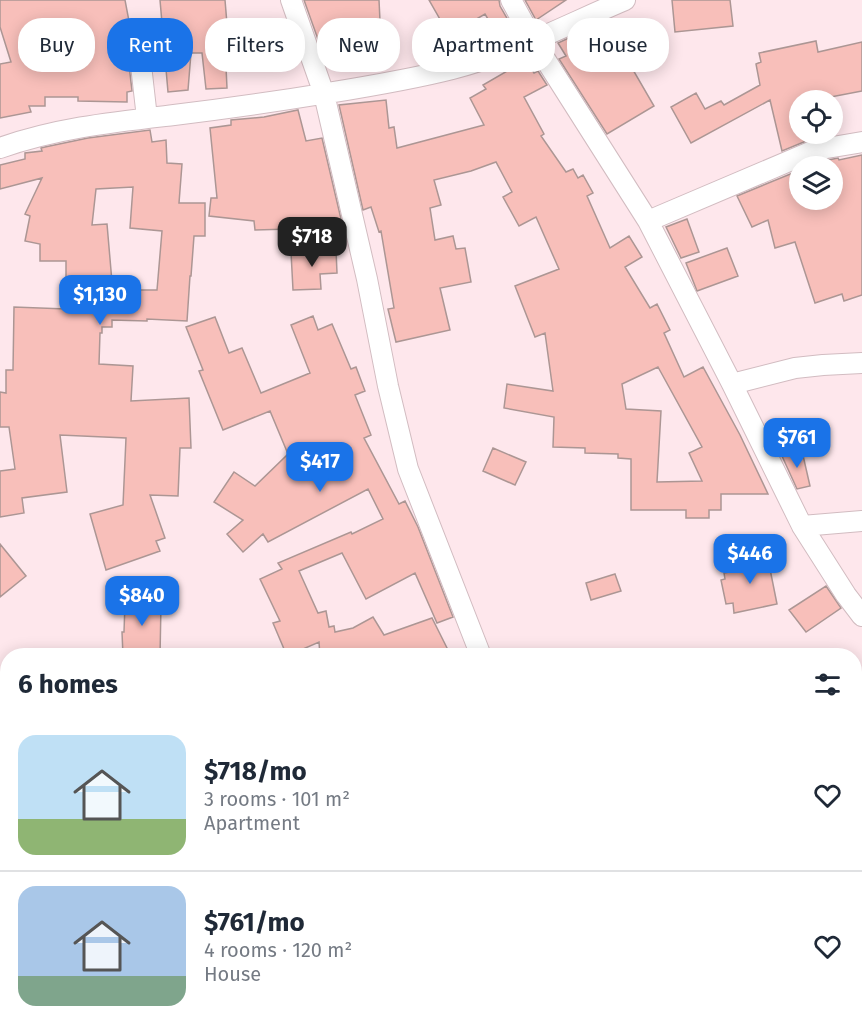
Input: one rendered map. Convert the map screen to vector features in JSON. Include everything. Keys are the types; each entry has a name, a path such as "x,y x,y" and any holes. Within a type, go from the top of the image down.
{"street":[{"path":"291,0 324,94 368,279 388,386 408,469 478,648"},
{"path":"511,0 521,18"},
{"path":"555,30 625,0"},
{"path":"142,72 147,118"},
{"path":"0,148 76,127 324,94 437,72"},
{"path":"553,72 648,221 802,526 862,616"},
{"path":"648,221 815,150 862,142"},
{"path":"732,384 795,369 862,363"},
{"path":"802,526 862,521"}],"building":[{"path":"0,0 125,0 128,18 107,18 107,72 130,72 132,91 127,92 127,102 78,101 78,97 45,97 45,106 29,106 31,112 0,118 0,64 11,62 0,27"},
{"path":"160,0 225,0 226,18 205,18 205,72 226,72 227,88 206,89 202,53 193,53 193,18 162,18"},
{"path":"304,0 379,0 380,18 317,18 317,37"},
{"path":"429,0 499,0 507,18 487,18 485,14 478,18 439,18"},
{"path":"525,0 566,0 539,18 535,18"},
{"path":"672,0 730,0 733,26 675,32"},
{"path":"567,39 567,72 559,59 566,56 558,43"},
{"path":"816,41 818,52 862,42 862,91 843,95 843,90 789,90 789,144 799,144 782,151 770,100 691,143 671,107 696,93 705,109 721,101 724,105 760,85 756,64 761,62 759,53"},
{"path":"166,72 189,72 188,90 168,92"},
{"path":"505,72 539,72 547,85 524,97 544,134 541,136 566,172 573,169 578,178 583,175 593,193 587,196 610,248 629,236 642,257 625,267 650,308 657,304 670,330 664,333 684,377 703,367 740,435 768,494 721,494 721,510 709,510 709,518 686,518 686,510 631,510 631,459 618,458 618,454 585,453 585,448 553,447 554,417 504,408 507,384 553,391 545,333 535,337 515,286 559,269 536,217 519,226 503,197 512,192 496,162 434,180 441,205 430,208 435,240 453,236 456,249 465,248 471,282 440,288 450,330 396,342 388,309 394,308 381,231 379,232 371,207 363,210 339,105 386,100 389,128 394,127 397,148 484,125 470,98 486,89 483,85","holes":["658,367 702,447 689,453 702,481 657,482 661,411 626,409 622,384"]},
{"path":"567,72 634,72 654,106 607,134"},
{"path":"298,110 306,141 322,138 341,219 290,237 290,229 255,230 254,221 209,216 211,198 217,198 210,128 231,125 231,120 264,117"},
{"path":"150,130 152,142 166,140 167,163 182,164 179,203 205,203 205,236 194,236 187,321 112,320 112,327 102,327 102,333 100,333 99,364 133,366 131,401 189,398 191,448 180,448 178,496 150,495 165,538 156,541 160,551 106,570 90,514 123,505 126,438 60,435 67,492 22,498 24,513 0,517 0,471 15,469 9,427 0,427 0,392 6,393 6,370 13,370 14,307 66,309 66,261 40,261 40,244 25,241 30,216 25,214 42,178 0,189 0,165 25,159 25,153 42,151 41,148 88,138","holes":["133,187 130,228 162,231 157,290 116,290 116,282 112,282 107,224 92,225 96,189"]},
{"path":"862,155 862,295 844,301 842,294 815,303 795,242 775,248 768,220 752,227 737,196 789,175 789,210 843,210 843,159"},
{"path":"687,219 699,252 681,258 666,227"},
{"path":"727,248 738,276 697,291 686,263"},
{"path":"336,250 337,273 320,274 321,289 293,290 291,252"},
{"path":"313,316 318,330 332,324 351,369 356,367 365,391 355,395 371,435 364,438 399,504 405,501 418,527 453,617 437,623 415,573 366,599 342,553 299,571 318,613 326,611 329,627 334,626 335,632 353,628 373,617 384,635 432,618 447,648 319,648 319,642 305,648 284,648 273,623 280,621 260,579 282,569 278,563 351,532 352,534 383,519 368,489 268,542 263,534 243,552 227,534 243,520 214,502 234,472 255,486 288,454 270,411 223,430 199,371 203,370 186,327 215,317 229,353 242,348 261,393 310,373 291,325"},
{"path":"493,448 526,462 515,485 483,471"},
{"path":"802,451 810,486 797,489 782,456"},
{"path":"0,544 26,576 0,597"},
{"path":"767,554 777,604 734,613 733,603 726,604 721,580 725,579 724,573 735,571 733,561"},
{"path":"615,574 621,591 591,600 586,583"},
{"path":"826,586 841,608 806,632 789,610"},
{"path":"135,594 154,595 154,604 161,604 160,648 123,648 125,603 135,603"}]}
